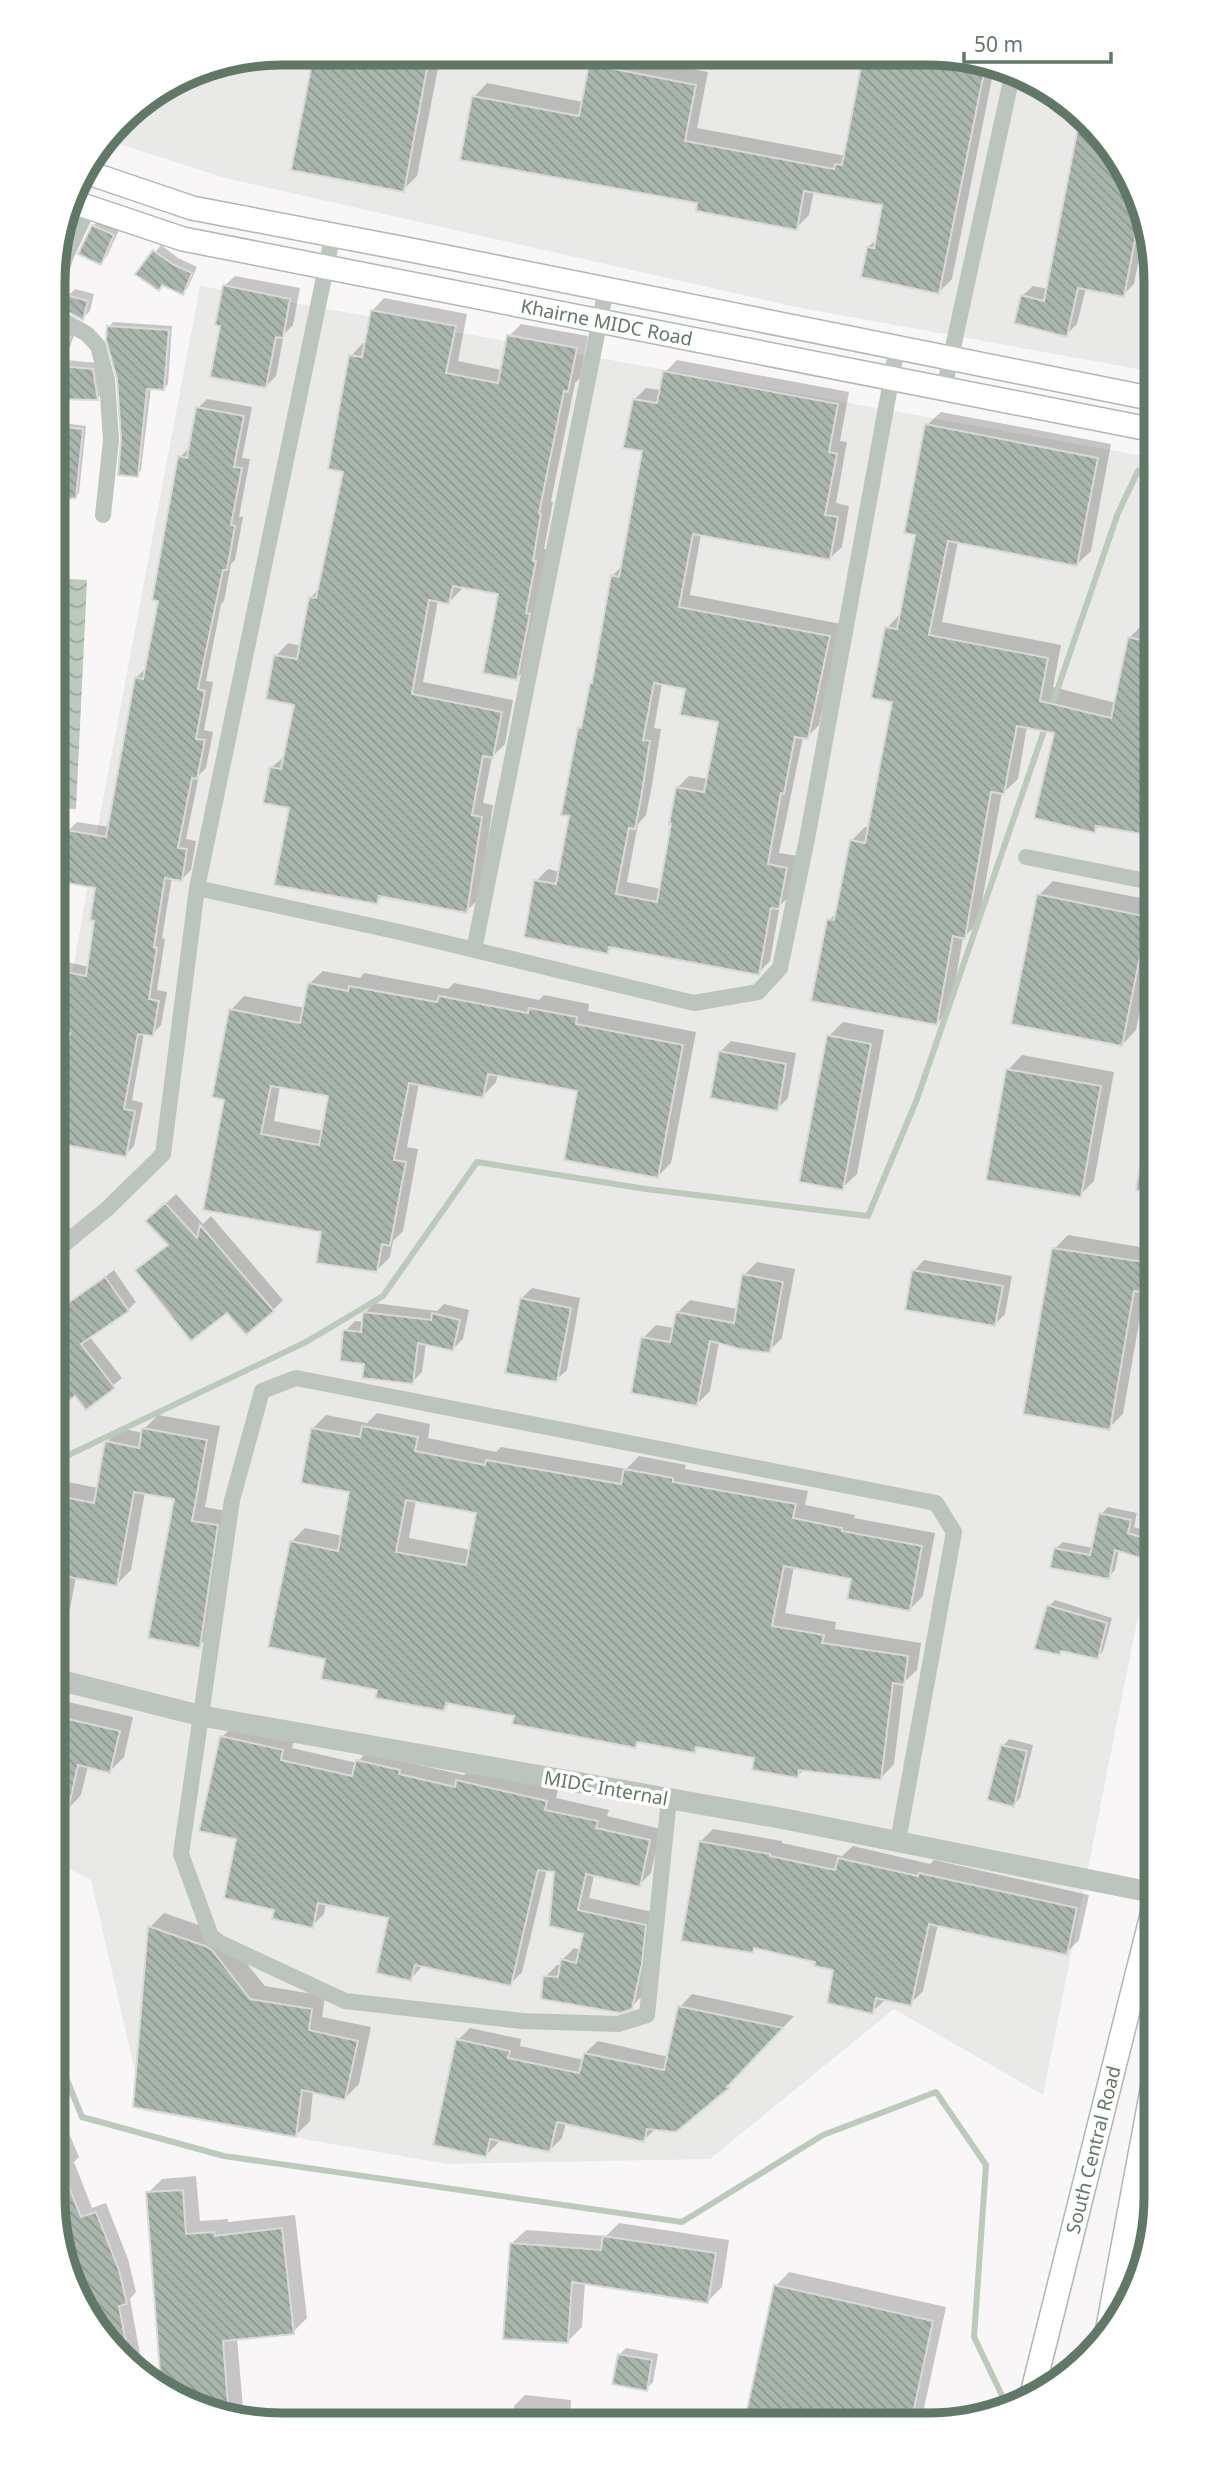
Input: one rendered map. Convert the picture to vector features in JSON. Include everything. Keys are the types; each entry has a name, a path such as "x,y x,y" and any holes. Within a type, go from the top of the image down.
{"main road":[{"name":"Khairne MIDC Road","path":"93,174 192,208 1144,397"},
{"name":"Khairne MIDC Road","path":"79,205 183,239 1144,428"},
{"name":"South Central Road","path":"1034,2385 1144,1947"},
{"path":"1111,2311 1144,2137"}],"street":[{"path":"944,389 1011,81"},
{"path":"68,247 79,205"},
{"path":"65,1243 107,1209 163,1154 197,888 333,234"},
{"path":"474,950 606,289"},
{"path":"65,322 87,334 98,346 107,380 111,440 103,515"},
{"path":"197,888 694,1003 758,992 780,968 807,839 897,348"},
{"path":"1026,857 1144,881"},
{"path":"669,1799 647,2015 618,2024 522,2021 345,2001 212,1939 181,1854 232,1500 262,1391 296,1378 936,1503 954,1532 898,1841"},
{"name":"MIDC Internal","path":"65,1682 202,1716 898,1841 1144,1891"}],"shaded area":[{"path":"267,65 942,65 970,69 998,76 1024,87 1071,118 1091,138 1122,185 1133,211 1144,267 1144,370 796,307 225,178 115,142 138,118 185,87 225,72"},
{"path":"200,286 1144,456 1144,1586 1043,2095 894,2009 710,2159 447,2164 144,2111 91,1880 65,1866 65,1015"}],"water":[{"path":"65,579 87,580 76,809 65,808"}],"building":[{"path":"312,65 428,65 404,192 291,170"},
{"path":"589,65 594,65 696,85 685,141 834,169 835,164 842,165 861,65 942,65 984,73 939,294 861,277 867,247 874,248 882,205 804,191 797,230 696,211 697,203 460,160 472,96 579,116"},
{"path":"1078,125 1108,161 1133,211 1137,228 1124,297 1078,288 1067,337 1014,323 1021,295 1044,301"},
{"path":"92,225 114,235 101,265 78,254"},
{"path":"153,250 172,264 192,273 183,295 162,285 159,291 135,274"},
{"path":"223,285 290,299 283,338 276,337 266,388 210,377 220,326 215,325"},
{"path":"66,295 88,301 83,320 65,310"},
{"path":"371,310 456,326 446,373 498,383 507,335 577,348 568,392 564,391 539,513 541,514 533,561 536,561 526,613 530,614 517,680 483,673 498,594 453,586 449,604 429,600 412,694 502,712 493,758 483,756 472,815 482,817 467,913 379,896 377,904 274,885 289,808 263,803 270,767 281,769 294,705 266,699 274,655 297,659 309,597 316,598 343,472 328,469 349,355 362,357"},
{"path":"107,326 169,330 164,390 147,389 138,477 118,475 121,439 117,379 106,340"},
{"path":"65,334 70,337 65,352"},
{"path":"65,366 93,369 98,400 65,399"},
{"path":"663,371 838,404 829,452 837,454 825,515 838,517 830,560 693,534 679,607 830,636 808,739 795,737 784,794 781,793 768,864 787,868 779,909 771,908 759,975 609,947 608,954 524,937 534,880 556,884 569,816 561,815 578,727 581,728 592,683 611,575 619,577 642,451 623,448 633,399 657,403","holes":["654,683 685,689 680,715 718,722 704,792 676,787 657,902 616,894 629,828 635,829 641,798 650,741 643,740"]},
{"path":"196,407 244,416 234,467 242,468 231,525 235,526 198,689 205,691 196,739 205,740 197,779 192,778 178,848 187,849 182,881 165,878 149,999 159,1001 153,1036 138,1034 124,1109 135,1111 126,1157 65,1145 65,1060 70,1033 65,1033 65,972 86,976 94,921 90,920 95,888 65,882 65,841 67,830 106,837 135,677 143,679 158,601 152,600 178,456 187,458"},
{"path":"925,424 1098,458 1077,566 948,541 929,635 1048,658 1040,701 1111,718 1128,637 1144,641 1142,834 1096,826 1095,833 1034,818 1054,733 1017,726 1004,794 991,792 965,939 953,936 937,1025 811,1001 827,919 834,920 850,840 865,843 892,702 871,698 885,627 897,629 915,535 904,533"},
{"path":"65,427 83,429 76,498 65,499"},
{"path":"1037,894 1144,916 1144,937 1122,1046 1011,1024"},
{"path":"308,983 348,991 349,986 437,1002 439,996 528,1013 529,1008 577,1017 576,1024 683,1045 658,1178 564,1160 577,1091 488,1074 483,1098 409,1083 394,1160 406,1162 390,1246 382,1244 377,1272 316,1263 321,1232 203,1210 224,1100 212,1097 229,1009 300,1023","holes":["271,1086 328,1096 319,1145 261,1134"]},
{"path":"827,1035 871,1044 843,1190 799,1182"},
{"path":"719,1051 786,1064 778,1111 710,1098"},
{"path":"1006,1069 1101,1086 1081,1197 986,1180"},
{"path":"1144,1143 1144,1192 1136,1190"},
{"path":"165,1203 197,1238 200,1225 274,1311 246,1335 227,1313 191,1341 135,1270 168,1245 145,1221"},
{"path":"1052,1248 1144,1262 1140,1292 1134,1291 1110,1430 1023,1414"},
{"path":"912,1270 1003,1286 995,1326 905,1310"},
{"path":"742,1274 783,1282 770,1353 710,1341 697,1406 631,1393 641,1337 670,1342 676,1312 734,1323"},
{"path":"105,1277 129,1311 81,1344 115,1388 86,1410 75,1396 65,1404 65,1305"},
{"path":"520,1298 571,1308 557,1382 505,1373"},
{"path":"363,1312 431,1320 432,1313 460,1320 453,1351 418,1343 413,1384 362,1378 364,1364 340,1361 343,1330 361,1332"},
{"path":"362,1426 418,1437 415,1451 485,1465 486,1460 621,1484 624,1469 673,1478 673,1482 796,1504 793,1518 842,1528 842,1531 922,1546 910,1611 847,1599 851,1579 784,1566 772,1626 824,1635 822,1643 908,1656 904,1685 893,1683 881,1780 799,1770 798,1778 752,1770 754,1758 696,1747 695,1753 637,1742 636,1748 512,1724 514,1716 446,1703 444,1711 375,1698 377,1690 321,1679 325,1659 268,1647 290,1541 338,1551 349,1492 301,1483 311,1428 360,1437","holes":["406,1500 476,1513 466,1565 396,1552"]},
{"path":"142,1428 207,1440 192,1521 218,1525 200,1648 148,1638 174,1499 134,1492 117,1586 65,1576 65,1497 94,1503 105,1441 139,1448"},
{"path":"1099,1513 1131,1520 1128,1533 1144,1538 1144,1559 1115,1550 1109,1579 1050,1568 1054,1548 1090,1555"},
{"path":"1047,1605 1107,1623 1098,1659 1061,1651 1060,1655 1034,1649"},
{"path":"65,1718 120,1731 110,1773 78,1765 66,1820"},
{"path":"220,1736 283,1750 281,1760 352,1776 356,1760 400,1770 399,1774 455,1787 456,1780 547,1801 545,1810 598,1821 596,1828 650,1840 640,1887 586,1874 578,1910 646,1925 642,1964 632,2009 620,2013 541,1999 543,1976 558,1977 561,1959 576,1963 583,1934 549,1926 554,1872 538,1870 511,1986 415,1965 411,1981 376,1973 388,1918 318,1903 313,1928 272,1919 274,1910 224,1898 236,1839 199,1831"},
{"path":"1001,1745 1027,1751 1014,1807 987,1800"},
{"path":"699,1841 835,1870 838,1858 1077,1908 1067,1955 929,1924 911,2006 876,1998 873,2014 827,2003 833,1970 814,1966 815,1962 754,1948 753,1953 681,1941"},
{"path":"148,1926 212,1950 250,1999 312,2009 309,2030 358,2041 345,2100 302,2090 296,2137 133,2107"},
{"path":"678,2006 783,2028 727,2087 729,2088 676,2132 647,2129 644,2142 557,2122 550,2152 490,2139 486,2157 433,2145 456,2039 510,2051 508,2058 579,2073 584,2053 664,2070"},
{"path":"65,2177 81,2217 96,2212 119,2270 127,2304 119,2306 127,2349 101,2317 76,2267 67,2226"},
{"path":"183,2190 186,2234 214,2232 215,2236 282,2228 294,2334 223,2341 228,2407 198,2397 160,2377 146,2192"},
{"path":"603,2236 716,2253 708,2303 572,2282 568,2343 503,2339 510,2243 601,2250"},
{"path":"774,2285 933,2321 913,2413 746,2413"},
{"path":"618,2354 652,2360 647,2391 612,2384"}],"waterway":[{"path":"1050,711 1118,513 1138,471 1144,470"},
{"path":"65,1457 306,1342 383,1296 477,1162 646,1189 868,1216 917,1099 1046,725"},
{"path":"65,2075 82,2117 224,2156 682,2222 823,2135 936,2092 986,2165 974,2337 1004,2399"}]}
